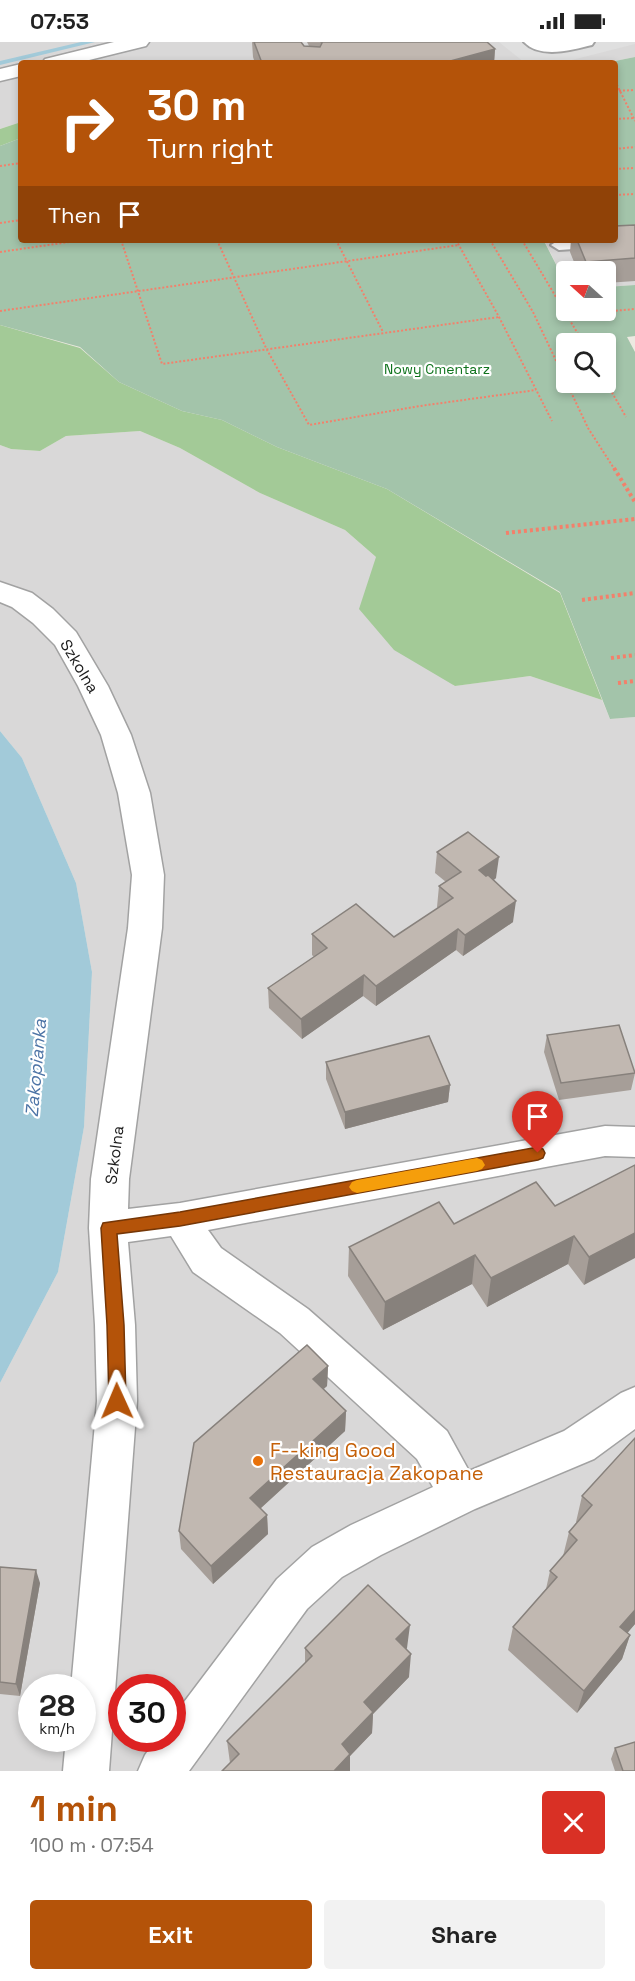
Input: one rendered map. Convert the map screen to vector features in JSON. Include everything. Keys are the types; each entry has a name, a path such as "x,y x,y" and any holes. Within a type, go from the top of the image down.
{"street":[{"path":"64,60 139,42"},
{"path":"0,75 18,71"},
{"name":"Szkolna","path":"0,591 29,605 66,639 93,686 116,735 134,793 148,875 145,928 110,1179 108,1228 116,1325 117,1401 86,1771"},
{"path":"108,1228 180,1219 605,1141 635,1142"},
{"path":"180,1219 207,1260 294,1321 432,1445 460,1495"},
{"path":"161,1771 292,1594 327,1562 366,1540 460,1495 579,1445 635,1406"}],"lane":[{"path":"531,42 540,46 565,47 587,42"},
{"path":"618,241 635,240"},
{"path":"559,245 589,243"}],"path":[{"path":"618,87 634,119 618,119"},
{"path":"620,91 635,90"},
{"path":"618,149 635,147"},
{"path":"0,165 18,163"},
{"path":"618,169 635,168"},
{"path":"618,195 635,194"},
{"path":"0,223 18,220"},
{"path":"0,252 62,243"},
{"path":"123,243 162,364 499,317"},
{"path":"218,243 232,278 266,348 309,425 420,406 536,390"},
{"path":"338,243 383,332"},
{"path":"492,243 533,312 588,428 635,502"},
{"path":"524,243 556,295"},
{"path":"0,311 459,245 552,421"},
{"path":"616,311 635,309"},
{"path":"612,393 626,417"},
{"path":"506,533 635,519"},
{"path":"582,600 635,593"},
{"path":"611,658 635,655"},
{"path":"618,683 635,681"}],"shaded area":[{"path":"0,42 635,42 635,57 618,60 18,60 18,123 0,129"},
{"path":"499,42 635,42 635,44 572,60 521,60"},
{"path":"635,235 635,285 616,286 616,261 556,261 556,264 546,243 618,243 618,239"},
{"path":"140,431 180,448 260,493 345,530 376,557 454,686 530,676 602,700 610,719 635,717 635,1771 0,1771 0,1383 58,1272 84,1127 92,972 76,883 22,758 0,731 0,445 11,449 40,451 66,436"}],"green space":[{"path":"635,57 635,235 618,236 618,60"},
{"path":"18,123 18,139 0,146 0,129"},
{"name":"Nowy Cmentarz","path":"18,139 18,243 545,243 556,264 556,321 616,321 616,286 635,285 635,336 627,337 635,352 635,717 610,719 560,592 387,489 277,447 222,420 182,411 119,382 80,347 0,325 0,146"},
{"path":"0,325 80,348 119,382 182,411 222,420 277,447 387,489 560,593 602,700 530,676 455,686 394,650 359,609 376,557 345,530 260,493 180,448 140,431 66,436 40,451 11,449 0,445"}],"water":[{"name":"Zakopianka","path":"0,731 22,758 76,883 92,972 84,1127 58,1272 0,1383"}],"building":[{"path":"254,42 301,42 304,46 320,47 321,42 487,42 495,49 454,60 261,60"},
{"path":"635,225 635,258 586,261 578,243 618,243 618,226"},
{"path":"468,832 499,857 479,870 486,876 488,875 516,901 465,935 458,929 376,986 364,975 301,1019 268,988 327,948 312,934 356,904 394,937 453,898 439,886 461,872 437,852"},
{"path":"619,1025 635,1073 561,1083 547,1035"},
{"path":"429,1036 450,1085 345,1112 326,1062"},
{"path":"635,1165 635,1233 589,1257 574,1236 491,1278 475,1255 385,1302 349,1247 439,1202 454,1224 536,1182 555,1206"},
{"path":"307,1345 328,1366 313,1379 346,1411 250,1498 267,1515 211,1566 179,1531 194,1443"},
{"path":"635,1438 635,1610 620,1627 630,1635 584,1691 513,1627 557,1577 550,1571 577,1540 569,1532 592,1505 582,1496"},
{"path":"0,1567 36,1570 16,1684 0,1682"},
{"path":"368,1585 410,1625 396,1639 411,1654 364,1702 373,1712 342,1744 350,1754 334,1771 222,1771 239,1754 227,1741 312,1656 305,1648"},
{"path":"635,1742 635,1771 623,1771 615,1748"}],"waterway":[{"path":"0,63 91,42"}],"slow traffic":[{"path":"357,1187 477,1165"}],"place":[{"name":"F--king Good Restauracja Zakopane","path":"258,1461"}],"route":[{"path":"117,1401 116,1325 108,1228 180,1219 538,1153"}]}
